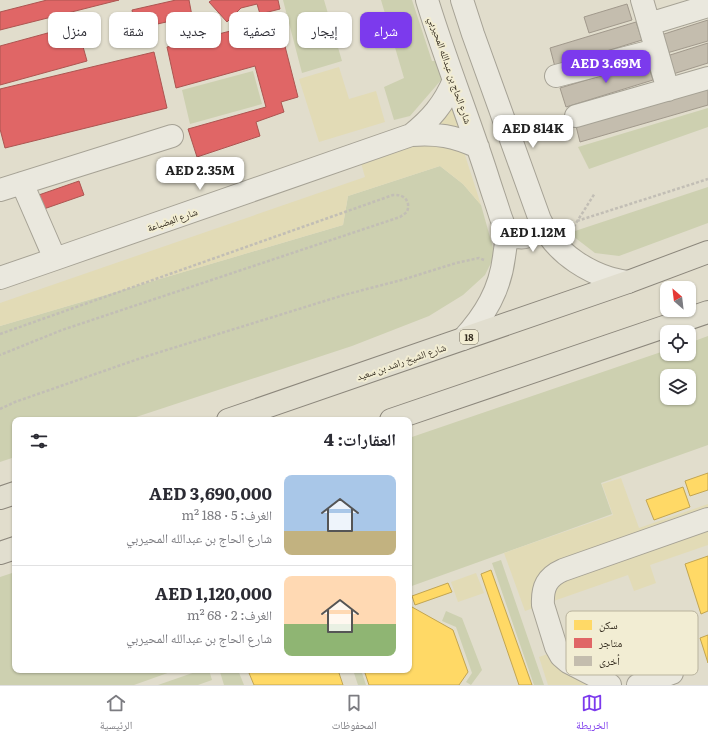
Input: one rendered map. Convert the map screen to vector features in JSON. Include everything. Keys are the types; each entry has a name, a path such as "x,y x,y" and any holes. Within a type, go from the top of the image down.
{"main road":[{"name":"شارع الشيخ راشد بن سعيد","path":"237,417 628,282 708,252"},
{"path":"400,417 708,312"},
{"path":"0,498 12,494"}],"street":[{"name":"شارع الحاج بن عبدالله المحيربي","path":"427,0 506,232 503,266 494,293 484,313 463,339"},
{"path":"462,0 540,220 549,236 576,262 609,278 628,282"},
{"path":"642,0 668,90"},
{"path":"649,24 708,6"},
{"path":"556,76 656,50"},
{"path":"576,116 708,78"},
{"name":"شارع المِضباعة","path":"411,135 429,120 449,91 454,80"},
{"name":"شارع المِضباعة","path":"0,278 411,135 434,134 457,138 478,147"},
{"path":"0,190 172,136"},
{"path":"22,183 55,259"},
{"path":"506,232 512,236 520,238 527,237 538,228 540,220"},
{"path":"566,660 558,652 543,604 543,590 551,577 563,570 708,519"},
{"path":"594,675 610,685"},
{"path":"638,685 666,675"}],"path":[{"path":"577,221 708,179"},
{"path":"560,248 595,193"},
{"path":"0,334 393,195 403,196 408,204 407,212 400,217 62,330 0,356"},
{"path":"0,409 144,357 344,295 405,279 456,263 479,258 503,266"}],"green space":[{"path":"283,0 324,0 328,12 297,12 297,48 338,48 342,61 302,73 289,23 289,12 286,12"},
{"path":"381,0 412,0 432,61 436,61 442,79 410,116 394,120 384,87 404,78 395,48 412,48 412,12 385,12"},
{"path":"253,71 262,104 190,124 182,90"},
{"path":"708,108 708,127 589,169 578,147"},
{"path":"440,166 463,184 481,205 495,255 485,275 463,295 429,316 352,346 136,417 12,417 12,458 0,462 0,326 343,225 348,196"},
{"path":"708,187 708,223 619,256 595,253 569,233"},
{"path":"708,336 708,445 601,483 612,514 412,586 412,437 660,352 660,361 696,361 696,340"},
{"path":"501,560 544,685 534,685 492,563"},
{"path":"12,573 12,673 168,673 134,685 0,685 0,577"},
{"path":"446,611 462,618 482,670 471,685 466,682 472,673 456,627 442,621"},
{"path":"192,673 210,673 212,680 198,685 158,685"},
{"path":"220,673 239,673 244,685 224,685"},
{"path":"354,673 362,673 366,685 358,685"}],"sand":[{"path":"339,67 349,99 376,91 385,122 319,142 299,79"},
{"path":"450,100 459,128 432,123"},
{"path":"430,139 464,152 481,205 463,184 440,166 348,196 343,225 0,326 0,303 365,177 361,163"},
{"path":"621,478 639,528 708,504 708,545 650,565 656,583 634,591 628,575 525,611 504,553 613,515 602,484"},
{"path":"476,573 484,593 458,602 451,582"},
{"path":"566,648 566,675 597,675 600,685 548,685 539,657"}],"building: سكن":[{"path":"708,473 708,490 690,496 685,481"},
{"path":"683,487 690,507 654,520 646,500"},
{"path":"708,556 708,611 701,614 685,564"},
{"path":"491,570 532,685 519,685 481,574"},
{"path":"448,583 452,592 415,605 412,596"},
{"path":"412,607 453,630 468,672 459,685 369,685 365,673 412,673"},
{"path":"708,635 708,663 700,638"},
{"path":"249,673 339,673 343,685 254,685"}],"building: متاجر":[{"path":"47,0 119,0 71,12 48,12 48,18 0,30 0,12"},
{"path":"176,0 189,0 191,12 166,12 166,22 158,24 158,12 132,12 132,10"},
{"path":"212,0 278,0 280,9 268,12 259,12 257,4 241,8 237,12 229,12 229,20 227,22 221,15 221,12 218,12 209,2"},
{"path":"229,31 229,48 285,48 298,97 281,102 284,112 256,122 260,136 197,157 188,129 266,107 255,66 176,88 167,48 221,48 221,33"},
{"path":"48,33 48,48 83,48 87,61 0,85 0,46"},
{"path":"154,52 167,108 5,148 0,129 0,89"},
{"path":"79,181 84,195 38,211 33,197"}],"building: أخرى":[{"path":"627,4 632,20 589,33 584,17"},
{"path":"708,20 708,41 667,53 661,35"},
{"path":"636,22 642,40 555,67 550,48"},
{"path":"708,43 708,63 673,74 667,56"},
{"path":"647,62 653,80 566,107 560,88"},
{"path":"708,87 708,105 580,142 576,126"}]}
